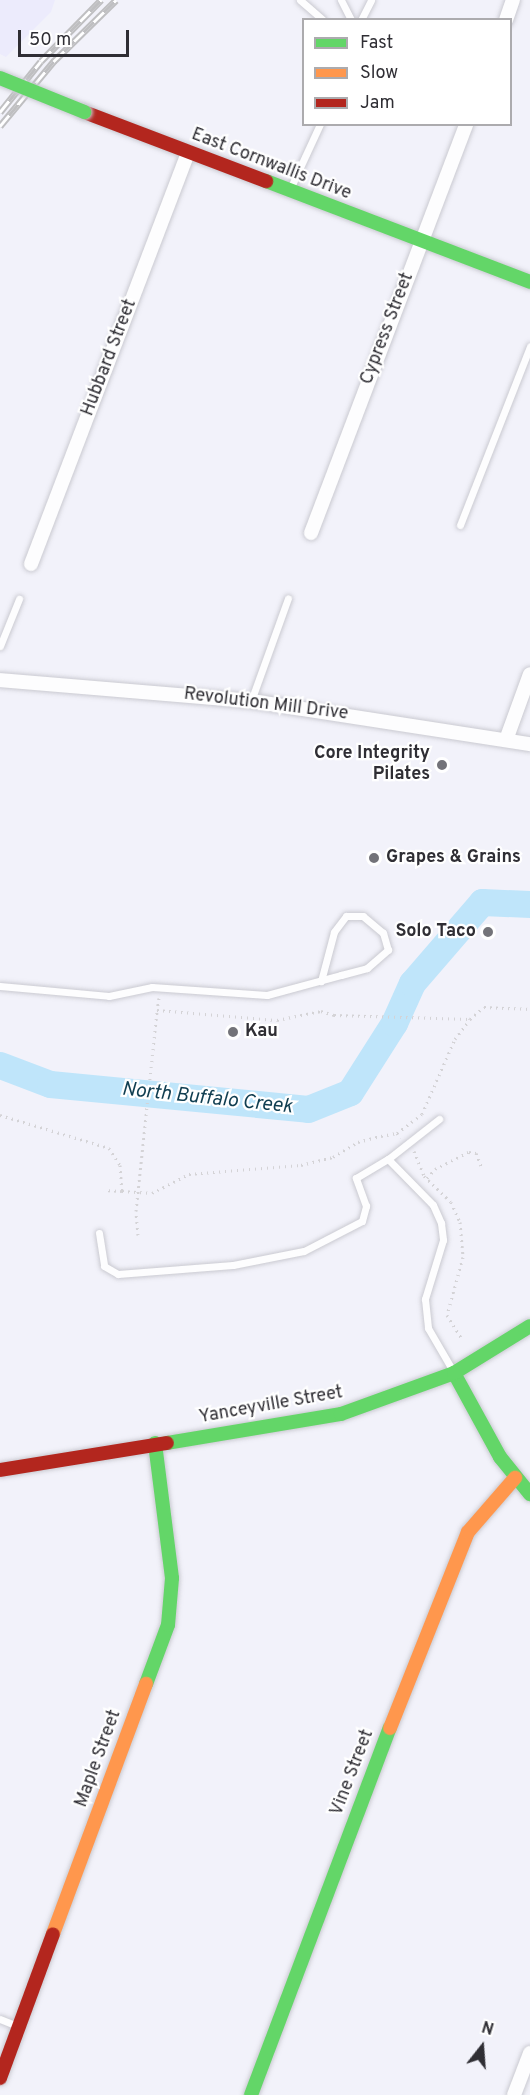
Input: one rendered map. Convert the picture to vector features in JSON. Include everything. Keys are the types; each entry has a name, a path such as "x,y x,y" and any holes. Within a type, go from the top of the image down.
{"street":[{"path":"507,18 513,0"},
{"name":"East Cornwallis Drive","path":"0,78 289,192 530,282"},
{"name":"Cypress Street","path":"311,533 465,126"},
{"name":"Hubbard Street","path":"31,564 188,152"},
{"path":"506,740 530,674"},
{"name":"Revolution Mill Drive","path":"0,680 251,701 530,744"},
{"name":"Yanceyville Street","path":"0,1470 341,1414 454,1373 530,1326"},
{"path":"454,1373 500,1457 530,1494"},
{"name":"Maple Street","path":"0,2078 168,1625 172,1578 155,1443"},
{"name":"Vine Street","path":"251,2095 440,1596 468,1532 515,1478"},
{"path":"514,2095 530,2053"}],"lane":[{"path":"300,0 321,18"},
{"path":"341,0 350,18"},
{"path":"363,18 371,0"},
{"path":"289,192 319,126"},
{"path":"460,525 530,346"},
{"path":"251,701 288,598"},
{"path":"0,646 19,599"},
{"path":"0,986 109,996 160,987 267,995 321,981 367,968 388,950 383,933 363,916 346,916 334,932 321,981"},
{"path":"99,1233 104,1266 118,1274 233,1265 304,1251 363,1221 366,1206 356,1178 388,1159 439,1119"},
{"path":"388,1159 433,1205 441,1223 443,1240 425,1299 428,1328 454,1373"},
{"path":"0,2019 19,2027"}],"path":[{"path":"138,1235 138,1192 160,987"},
{"path":"104,1190 152,1192 189,1174 301,1165 333,1156 358,1142 397,1133 422,1114 455,1039 470,1019 484,1007 530,1009"},
{"path":"157,1010 278,1020 321,1011 348,1016 470,1019"},
{"path":"0,1115 109,1148 120,1165 122,1191"},
{"path":"397,1133 406,1145"},
{"path":"427,1178 469,1152 476,1153 482,1168"}],"shaded area":[{"path":"0,0 55,0 51,12 6,57 0,54"}],"waterway":[{"name":"North Buffalo Creek","path":"0,1065 50,1084 308,1109 350,1092 394,1023 412,983 482,902 530,904"}],"railway":[{"path":"0,112 41,61 101,0"},
{"path":"0,126 54,61 116,0"}],"traffic: fast":[{"path":"0,78 84,112"},
{"path":"266,181 530,282"},
{"path":"167,1443 341,1414 454,1373 530,1326"},
{"path":"454,1373 500,1457 530,1494"},
{"path":"146,1684 168,1625 172,1578 155,1443"},
{"path":"251,2095 390,1728"}],"traffic: slow":[{"path":"390,1728 468,1532 515,1478"},
{"path":"53,1934 146,1684"}],"traffic: jam":[{"path":"84,112 266,181"},
{"path":"0,1470 167,1443"},
{"path":"0,2078 53,1934"}],"place":[{"name":"Core Integrity Pilates","path":"442,765"},
{"name":"Grapes & Grains","path":"374,858"},
{"name":"Solo Taco","path":"488,932"},
{"name":"Kau","path":"233,1032"}]}
